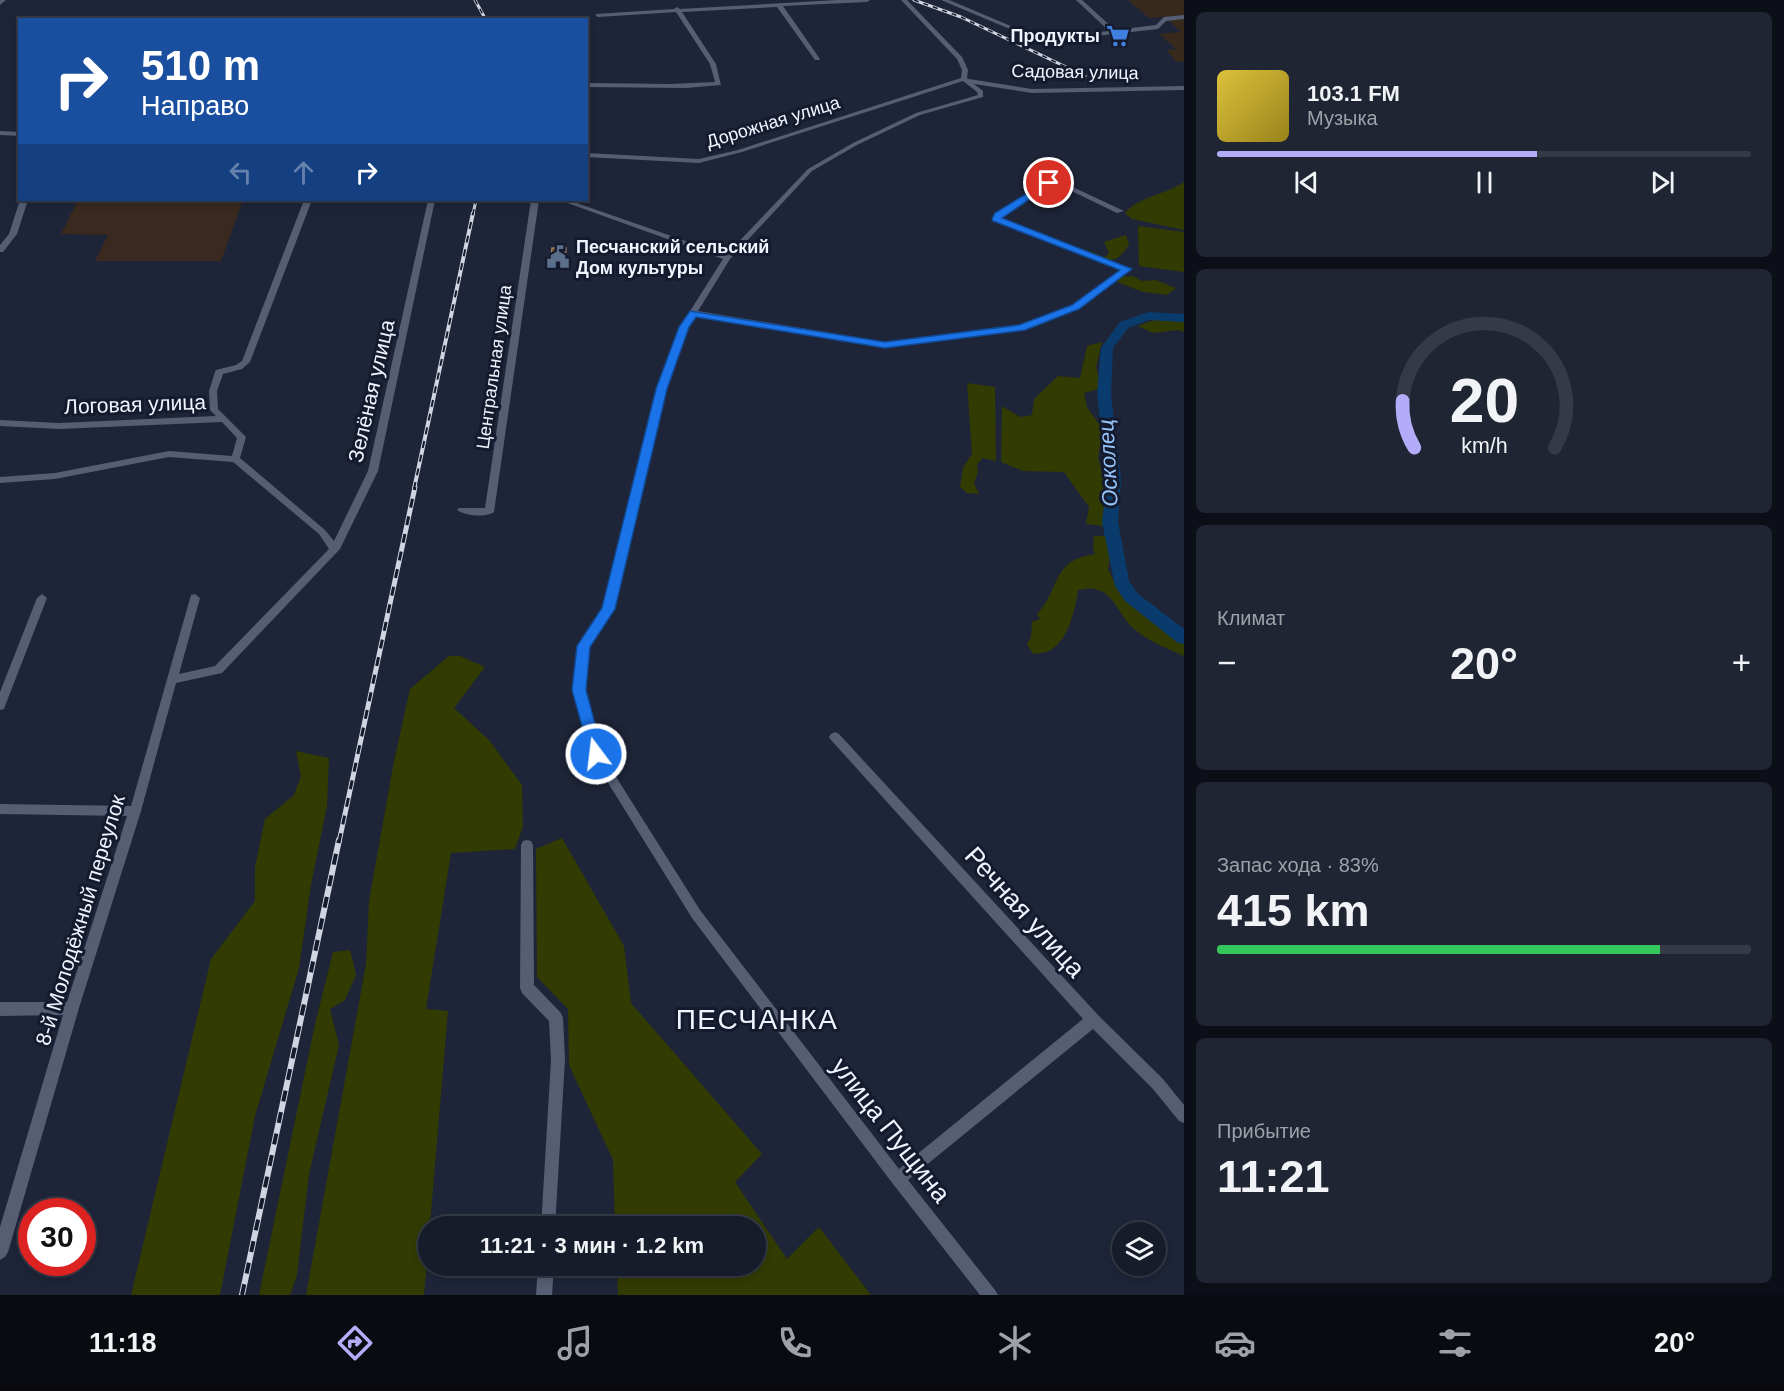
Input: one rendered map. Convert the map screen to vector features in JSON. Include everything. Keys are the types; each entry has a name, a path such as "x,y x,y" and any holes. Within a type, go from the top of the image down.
{"street":[{"path":"598,15 867,0"},
{"path":"904,0 960,58 965,70 964,80 980,91 981,96 918,114 855,144 810,170 727,258 694,313 885,345 1021,328 1075,307 1127,269 996,219 998,215 1049,183 1060,183 1120,212"},
{"path":"944,0 1021,32 1052,39 1158,27 1164,19 1184,17"},
{"path":"1080,0 1114,32"},
{"path":"778,4 817,59"},
{"path":"588,85 697,86 720,84 713,64 677,9"},
{"name":"Садовая улица","path":"964,80 1032,91 1184,88"},
{"name":"Дорожная улица","path":"588,155 699,161 740,151 964,80"},
{"path":"0,133 18,134"},
{"path":"0,250 13,234 24,201"},
{"path":"224,419 214,410 213,392 219,372 239,367 246,362 308,201"},
{"name":"Зелёная улица","path":"171,680 218,670 334,549 373,471 432,201"},
{"name":"Центральная улица","path":"462,510 489,512 535,201"},
{"path":"566,201 727,258"},
{"name":"улица Пущина","path":"694,313 684,327 661,389 609,609 584,646 579,690 596,754 696,914 898,1179 990,1295"},
{"name":"Логовая улица","path":"0,423 59,426 224,419 242,437 235,459"},
{"path":"0,480 55,476 169,454 235,459 322,531 334,549"},
{"path":"322,531 342,533"},
{"path":"0,706 42,598"},
{"name":"8-й Молодёжный переулок","path":"0,1252 72,1008 135,811 195,598"},
{"name":"Речная улица","path":"836,736 1093,1020 1158,1084 1184,1116"},
{"path":"0,809 135,811"},
{"path":"527,845 527,988 556,1018 558,1060 549,1216"},
{"path":"0,1009 72,1008"},
{"path":"898,1179 1093,1020"},
{"path":"544,1295 545,1276"}],"shaded area":[{"path":"1128,0 1184,0 1184,15 1149,18"},
{"path":"1184,18 1184,61 1176,62 1167,50 1176,49 1159,34 1181,32 1167,19"},
{"path":"78,201 243,201 221,261 95,261 108,235 61,234"}],"green space":[{"path":"1184,182 1184,230 1132,219 1125,213 1137,203"},
{"path":"1138,226 1184,232 1184,272 1139,266"},
{"path":"1126,235 1129,244 1115,259 1104,259 1086,249 1104,257 1109,253 1104,242"},
{"path":"1133,276 1142,281 1156,280 1176,288 1167,295 1143,292 1117,282 1120,277"},
{"path":"1154,320 1184,322 1184,332 1179,330 1153,333 1138,326"},
{"path":"1102,342 1096,367 1102,388 1084,393 1087,407 1103,430 1098,457 1105,483 1103,526 1086,524 1089,507 1064,472 1023,471 1001,462 1002,406 1020,417 1032,415 1034,399 1058,376 1080,378 1087,346"},
{"path":"967,383 995,387 996,461 982,458 977,465 978,472 974,483 979,494 967,493 960,487 963,468 972,454"},
{"path":"1094,536 1107,536 1111,552 1108,569 1116,586 1151,620 1184,642 1184,656 1134,629 1106,594 1090,588 1078,590 1069,625 1054,648 1047,652 1033,654 1027,644 1031,637 1032,622 1040,619 1037,614 1064,569 1081,557 1095,554"},
{"path":"449,656 460,656 485,667 454,708 489,740 522,785 523,826 515,849 451,853 426,1009 448,1011 431,1216 418,1216 418,1276 426,1276 424,1295 306,1295 366,964 369,901 394,761 410,689"},
{"path":"296,751 329,758 327,806 311,885 299,968 255,1116 220,1295 131,1295 211,959 255,901 255,867 265,819 294,795 301,776"},
{"path":"562,838 624,946 631,1003 762,1154 735,1182 758,1216 615,1216 613,1160 569,1065 568,1009 537,977 536,849"},
{"path":"350,950 356,975 345,1000 330,1009 339,1045 309,1174 297,1275 290,1295 259,1295 315,1024 333,952"},
{"path":"819,1227 871,1295 618,1295 617,1276 766,1276 766,1228 787,1259"}],"building":[{"name":"Песчанский сельский Дом культуры","path":"552,248 566,248 565,265 550,265"}],"waterway":[{"name":"Осколец","path":"1184,318 1148,316 1124,325 1107,348 1104,394 1114,480 1110,522 1121,582 1131,597 1184,638"}],"railway":[{"path":"475,0 485,18"},
{"path":"914,0 961,17 1085,76"},
{"path":"473,214 476,201"},
{"path":"414,489 473,213"},
{"path":"339,842 415,487"},
{"path":"242,1295 339,840"}],"place":[{"name":"Продукты","path":"1118,36"},
{"name":"Песчанский сельский Дом культуры","path":"558,257"}],"district":[{"name":"ПЕСЧАНКА","path":"757,1019"}],"route":[{"path":"596,754 579,690 584,646 609,609 661,389 684,327 694,313 885,345 1021,328 1075,307 1127,269 996,219 998,215 1049,183"}]}
